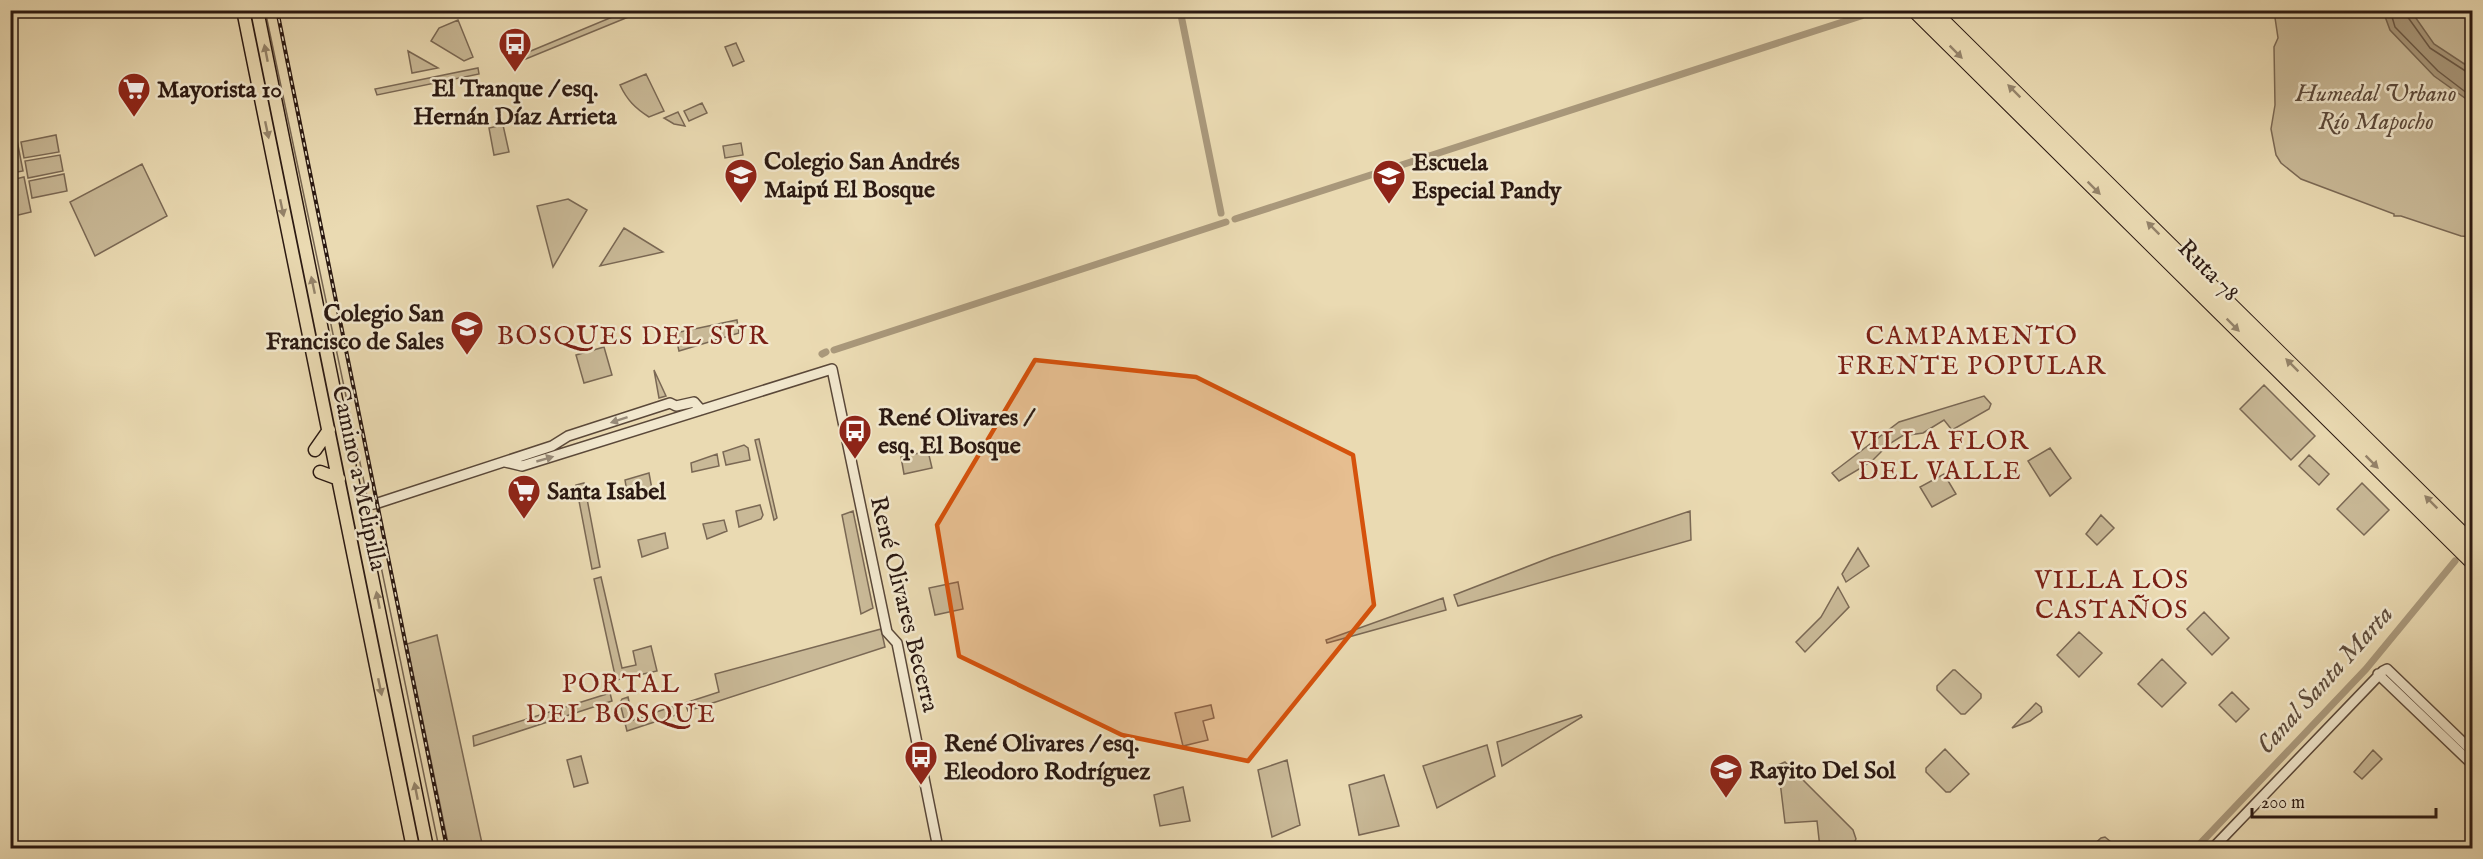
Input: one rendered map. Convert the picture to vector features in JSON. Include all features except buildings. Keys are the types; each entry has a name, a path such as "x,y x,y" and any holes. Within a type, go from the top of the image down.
{"highway":[{"name":"Ruta 78","path":"1914,10 2472,562"},
{"name":"Ruta 78","path":"1932,10 2472,543"}],"main road":[{"name":"Camino a Melipilla","path":"243,10 413,849"},
{"name":"Camino a Melipilla","path":"257,10 288,165 366,506 427,849"},
{"path":"271,150 285,147"},
{"path":"274,167 288,165"},
{"path":"315,450 329,430"},
{"path":"320,472 339,479"}],"street":[{"name":"René Olivares Becerra","path":"701,410 831,369 887,632 897,643 938,849"},
{"path":"366,506 505,462 552,446 568,436 670,403 676,406 694,402 701,410 522,466 505,462"},
{"path":"2383,671 2472,752"},
{"path":"2383,671 2472,764"},
{"path":"2213,849 2383,671"}],"highlighted area":[{"path":"1035,360 1196,377 1353,455 1374,605 1248,761 1122,735 959,656 937,525"}],"green space":[{"path":"629,10 643,11 516,63 514,58"},
{"name":"Humedal Urbano Río Mapocho","path":"2274,11 2472,11 2472,237 2461,236 2401,216 2394,216 2394,214 2301,179 2281,163 2276,155 2271,129 2275,105 2274,47 2278,38"},
{"path":"458,20 473,57 464,61 431,41 439,28"},
{"path":"736,43 744,61 733,66 725,47"},
{"path":"408,51 438,68 412,73"},
{"path":"478,68 479,74 377,95 375,89"},
{"path":"646,74 664,111 649,117 632,103 620,85"},
{"path":"702,103 707,113 689,121 684,111"},
{"path":"678,112 685,126 674,124 664,118"},
{"path":"503,125 509,152 494,155 489,128"},
{"path":"16,135 23,171 11,173 11,136"},
{"path":"56,135 59,152 24,158 21,142"},
{"path":"741,143 743,155 725,158 723,146"},
{"path":"60,155 63,171 28,178 25,161"},
{"path":"142,164 167,216 95,256 70,202"},
{"path":"64,174 67,191 32,198 29,181"},
{"path":"748,175 750,187 732,190 730,178"},
{"path":"24,177 31,212 14,216 11,180"},
{"path":"568,199 587,210 553,267 537,206"},
{"path":"624,228 663,252 600,266"},
{"path":"737,320 739,333 679,351 675,333"},
{"path":"604,347 612,375 584,383 576,355"},
{"path":"654,370 666,396 659,398"},
{"path":"2264,385 2315,436 2291,460 2240,409"},
{"path":"1984,396 1991,404 1989,409 1952,430 1944,420 1923,433 1902,436 1889,444 1871,462 1839,481 1832,473 1899,422"},
{"path":"759,439 777,518 774,520 755,440"},
{"path":"744,445 748,448 750,460 726,465 723,452"},
{"path":"2050,448 2071,478 2050,496 2028,461"},
{"path":"928,451 932,468 904,474 901,457"},
{"path":"717,454 719,466 692,472 691,463"},
{"path":"2309,455 2329,474 2319,485 2299,466"},
{"path":"649,473 652,489 627,492 625,480"},
{"path":"1944,474 1956,494 1932,507 1920,487"},
{"path":"584,483 600,567 592,569 576,485"},
{"path":"2362,483 2389,510 2364,535 2337,509"},
{"path":"760,505 763,515 761,519 739,527 736,511"},
{"path":"853,511 873,608 861,614 842,515"},
{"path":"1690,511 1691,540 1458,606 1454,595 1552,557"},
{"path":"2101,515 2114,528 2097,545 2086,534"},
{"path":"724,520 727,531 707,539 703,524"},
{"path":"665,533 668,548 642,557 638,540"},
{"path":"1858,548 1869,566 1846,582 1842,574"},
{"path":"601,577 622,668 636,665 633,651 651,646 657,671 616,680 594,579"},
{"path":"958,582 963,609 935,615 929,588"},
{"path":"1838,587 1849,607 1805,652 1796,642 1821,617"},
{"path":"1443,598 1446,610 1327,643 1326,640"},
{"path":"2204,612 2229,638 2212,655 2187,629"},
{"path":"881,629 885,647 688,711 685,703 719,692 715,674"},
{"path":"2079,632 2102,653 2079,677 2057,655"},
{"path":"437,635 483,848 449,848 407,644"},
{"path":"2162,659 2186,683 2162,707 2138,684"},
{"path":"1953,670 1981,694 1981,698 1965,714 1961,714 1937,690 1937,686"},
{"path":"2232,692 2249,709 2236,722 2219,705"},
{"path":"610,693 612,701 474,746 473,736"},
{"path":"628,697 633,720 677,705 679,714 627,731 620,703 622,699"},
{"path":"2036,703 2041,707 2042,712 2030,721 2012,728"},
{"path":"1211,705 1214,718 1203,721 1208,740 1183,746 1175,713"},
{"path":"1581,715 1582,717 1502,766 1497,742"},
{"path":"1487,745 1495,776 1437,808 1423,766"},
{"path":"1945,749 1969,774 1950,792 1946,792 1926,772 1926,768"},
{"path":"2373,750 2382,759 2362,779 2354,772"},
{"path":"581,756 588,783 574,787 567,760"},
{"path":"1287,760 1300,825 1272,837 1258,770"},
{"path":"1785,762 1853,830 1856,839 1851,848 1820,848 1817,821 1785,823 1778,765"},
{"path":"1384,775 1399,826 1359,835 1349,785"},
{"path":"1183,787 1190,821 1160,826 1154,795"},
{"path":"2105,837 2111,842 2109,848 2090,848 2101,838"}],"water":[{"path":"2383,11 2411,11 2434,44 2472,69 2472,103 2434,76 2390,30"}],"waterway":[{"path":"265,10 368,501"},
{"path":"1180,10 1221,213"},
{"path":"1235,219 1861,16 1870,10"},
{"path":"834,350 1226,222"},
{"path":"822,354 826,352"},
{"path":"369,508 439,848"},
{"name":"Canal Santa Marta","path":"2196,848 2366,669 2455,561"}],"railway":[{"path":"277,10 447,848"}],"place":[{"name":"El Tranque / esq. Hernán Díaz Arrieta","path":"515,73"},
{"name":"Mayorista 10","path":"134,118"},
{"name":"Colegio San Andrés Maipú El Bosque","path":"741,204"},
{"name":"Escuela Especial Pandy","path":"1389,205"},
{"name":"Colegio San Francisco de Sales","path":"467,356"},
{"name":"René Olivares / esq. El Bosque","path":"855,460"},
{"name":"Santa Isabel","path":"524,520"},
{"name":"René Olivares / esq. Eleodoro Rodríguez","path":"921,786"},
{"name":"Rayito Del Sol","path":"1726,799"}],"district":[{"name":"BOSQUES DEL SUR","path":"633,335"},
{"name":"CAMPAMENTO FRENTE POPULAR","path":"1972,350"},
{"name":"VILLA FLOR DEL VALLE","path":"1940,454"},
{"name":"VILLA LOS CASTAÑOS","path":"2112,594"},
{"name":"PORTAL DEL BOSQUE","path":"621,698"}]}
